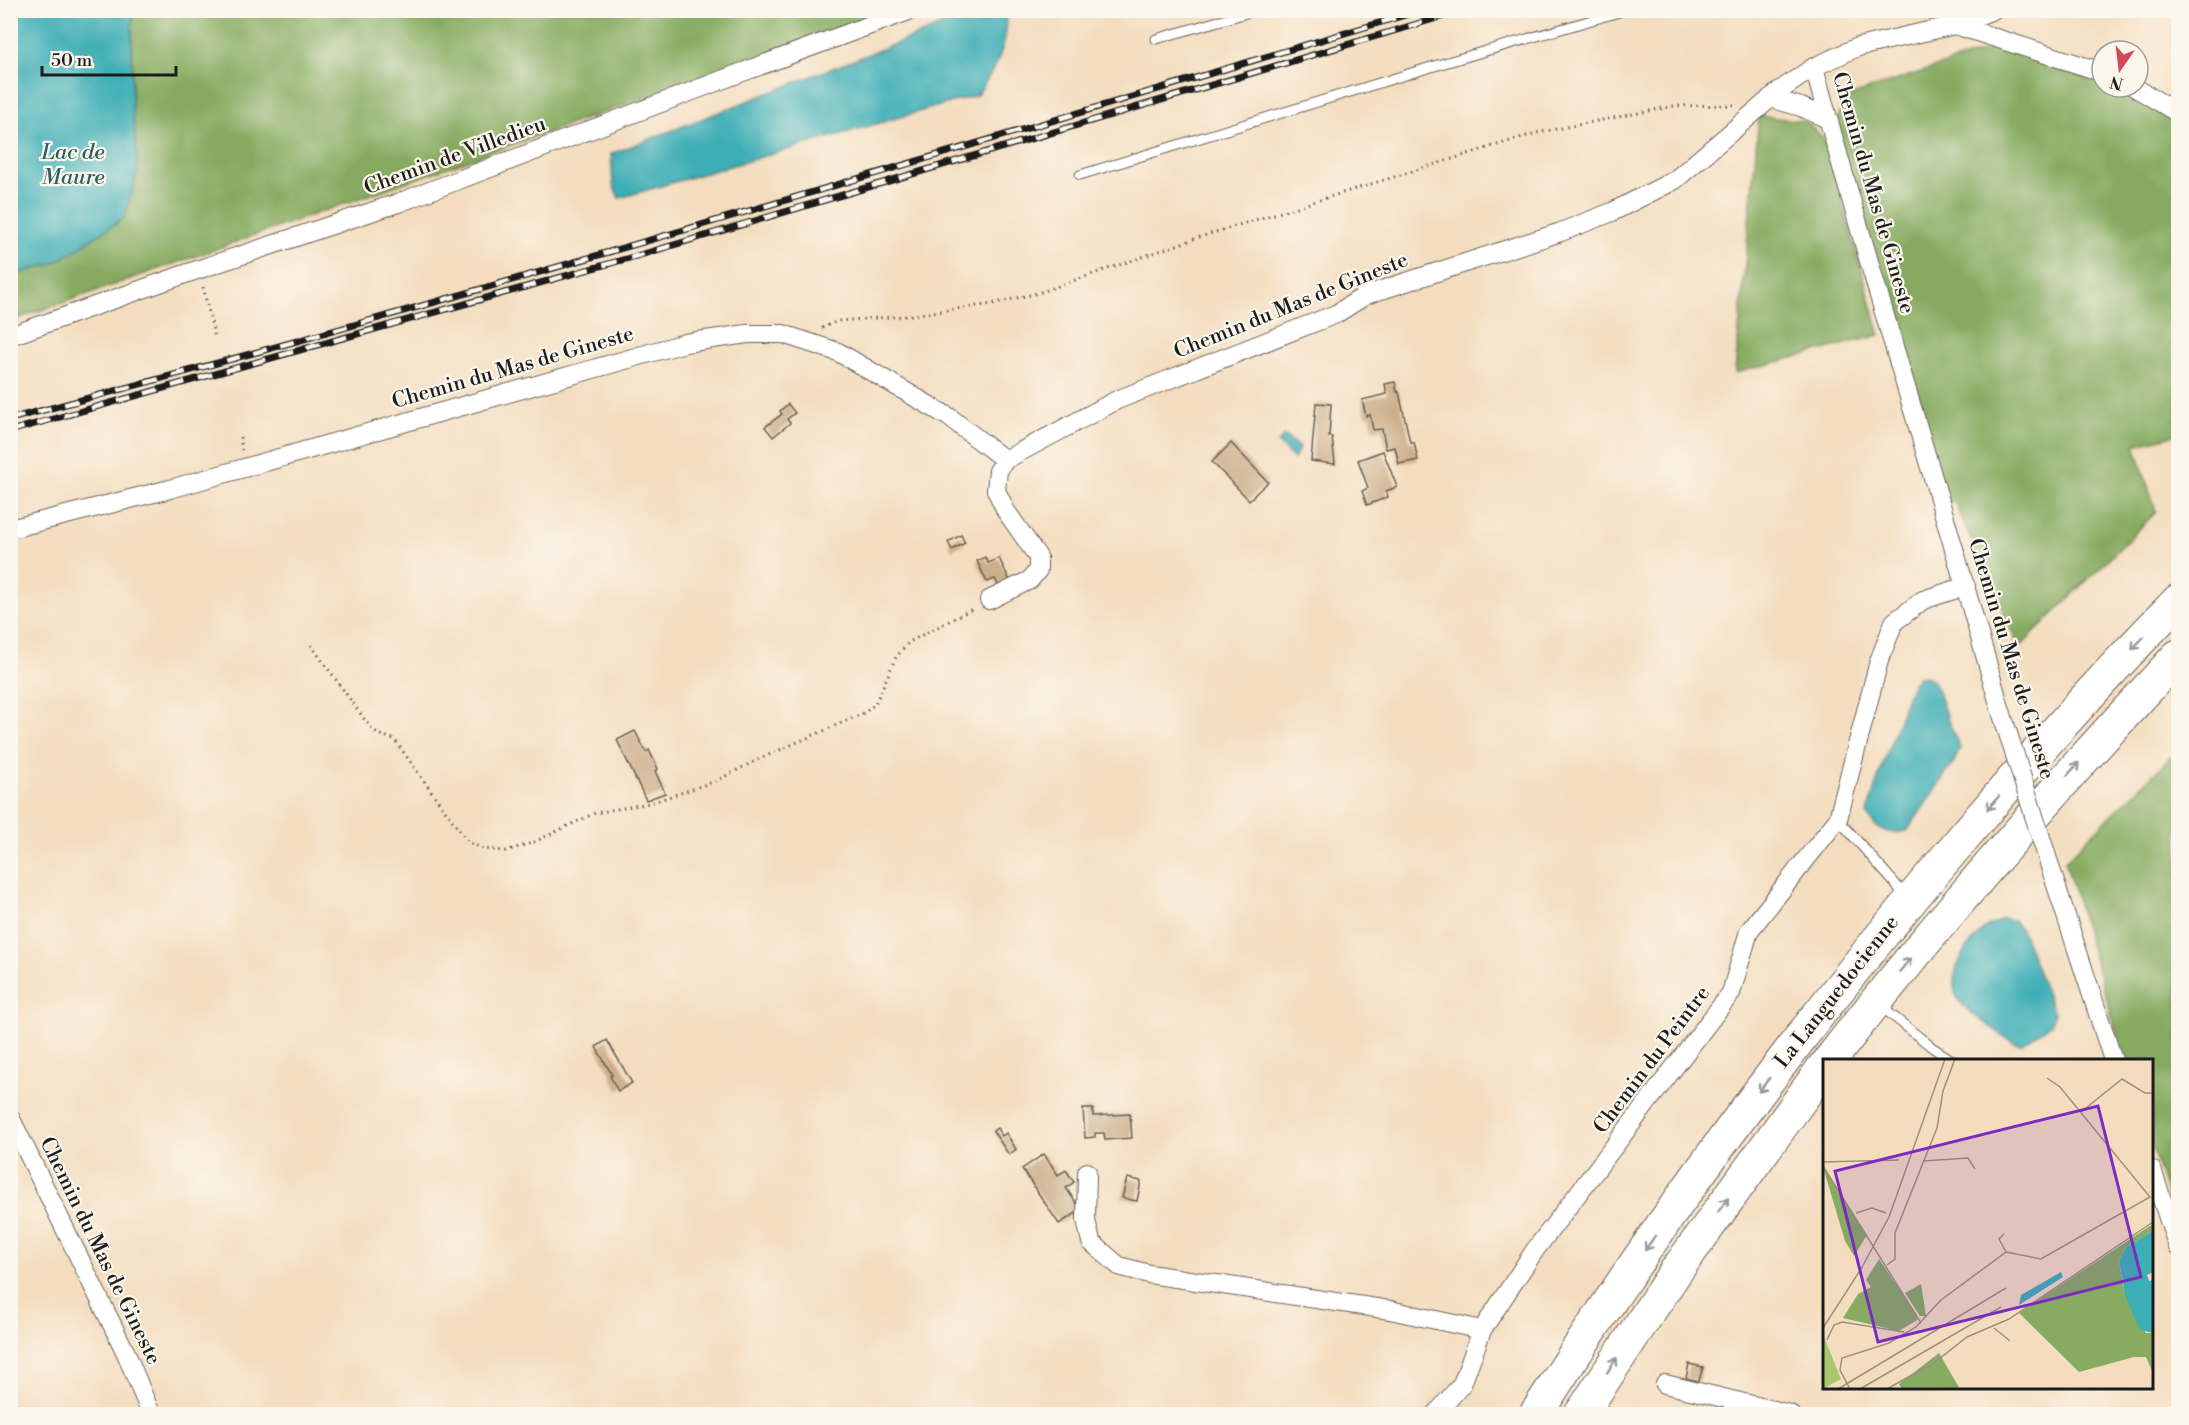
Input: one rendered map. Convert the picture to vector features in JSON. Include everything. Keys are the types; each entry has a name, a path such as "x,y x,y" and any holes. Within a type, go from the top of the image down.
{"highway":[{"name":"La Languedocienne","path":"1536,1414 1618,1288 1726,1136 1811,1022 1910,900 2050,739 2178,601"},
{"name":"La Languedocienne","path":"1831,1059 1875,1002 2014,835 2178,656"},
{"name":"La Languedocienne","path":"1581,1414 1682,1262 1823,1068"}],"street":[{"name":"Chemin de Villedieu","path":"10,336 199,269 398,203 911,10"},
{"path":"1814,67 1858,46 1955,25 1993,10"},
{"path":"1955,25 2090,68"},
{"name":"Chemin du Mas de Gineste","path":"10,529 170,489 685,343 747,334 783,334 838,352 949,417 1005,460 1117,400 1336,314 1366,295 1551,236 1612,212 1675,180 1766,101 1814,67 1906,392 1966,586 2000,708 2109,1059"},
{"path":"2150,96 2178,113"},
{"path":"1766,101 1801,107 1828,119"},
{"path":"989,600 1030,580 1038,570 1038,557 1006,511 996,490 998,471 1005,460"},
{"name":"Chemin du Peintre","path":"1436,1414 1462,1384 1482,1330 1535,1250 1731,993 1749,931 1838,819 1879,661 1894,622 1923,600 1966,586"},
{"name":"Chemin du Mas de Gineste","path":"10,1117 126,1353 143,1412"},
{"path":"1087,1172 1086,1220 1091,1242 1119,1266 1149,1274 1390,1310 1482,1330"},
{"path":"2153,1176 2178,1247"},
{"path":"1665,1384 1790,1414"}],"lane":[{"path":"1156,39 1257,10"},
{"path":"1080,175 1441,64 1626,10"},
{"path":"1838,819 1910,900"},
{"path":"1875,1002 1950,1059"}],"path":[{"path":"811,343 816,332 825,325 838,321 916,314 992,303 1038,293 1200,237 1536,133 1674,106 1766,101"},
{"path":"199,269 215,338"},
{"path":"311,645 370,727 380,735 394,739 467,841 483,849 506,852 532,843 595,813 650,803 716,781 757,760 864,713 875,704 896,657 909,642 989,600"}],"green space":[{"path":"135,11 892,11 11,321 11,276 57,262 138,169 132,106 132,24"},
{"path":"1999,46 2090,80 2090,99 2139,99 2149,103 2178,123 2178,434 2135,445 2156,512 2019,648 1955,503 1944,502 1833,138 1843,98"},
{"path":"1759,116 1805,121 1825,140 1880,335 1735,373"},
{"path":"2178,750 2178,1229 2153,1151 2153,1059 2125,1059 2065,861"}],"water":[{"name":"Lac de Maure","path":"11,10 135,11 132,24 132,106 138,169 124,218 57,262 11,276"},
{"path":"997,11 1006,15 1007,26 1003,47 989,77 977,95 619,198 613,185 611,154 972,14"},
{"path":"1283,436 1299,448 1294,459 1278,443"},
{"path":"1925,676 1931,679 1936,686 1960,748 1954,762 1907,831 1894,833 1884,831 1875,825 1867,814 1910,688 1918,677"},
{"path":"2002,919 2014,920 2023,933 2054,1013 2051,1024 2023,1044 2014,1043 1974,1015 1962,1004 1956,995 1954,986 1958,966 1969,946 1984,929"}],"building":[{"path":"1395,382 1410,442 1414,442 1418,460 1399,464 1395,447 1386,449 1382,429 1373,430 1370,415 1366,416 1362,400 1387,394 1385,384"},
{"path":"1316,403 1331,404 1329,437 1332,437 1335,464 1311,461"},
{"path":"788,404 795,413 787,419 790,423 773,437 765,427 782,414 780,411"},
{"path":"1231,443 1268,482 1249,500 1212,462"},
{"path":"1383,451 1397,487 1386,491 1388,497 1367,505 1362,491 1368,488 1358,460"},
{"path":"961,535 965,543 952,550 948,542"},
{"path":"985,557 988,563 999,558 1010,581 999,587 995,579 987,582 977,561"},
{"path":"635,731 646,752 649,750 658,769 655,771 665,793 646,800 617,740"},
{"path":"607,1040 632,1083 618,1091 596,1047"},
{"path":"1083,1109 1093,1109 1093,1116 1130,1114 1132,1138 1105,1140 1104,1133 1095,1133 1095,1137 1085,1138"},
{"path":"997,1128 1002,1136 1006,1133 1016,1149 1009,1155 993,1131"},
{"path":"1044,1154 1058,1175 1066,1170 1074,1182 1066,1188 1081,1210 1059,1224 1022,1169"},
{"path":"1127,1178 1141,1181 1137,1201 1122,1198"},
{"path":"1689,1364 1703,1367 1699,1381 1686,1378"}],"railway":[{"path":"10,419 541,272 1422,10"},
{"path":"10,431 640,255 1464,10"}]}
